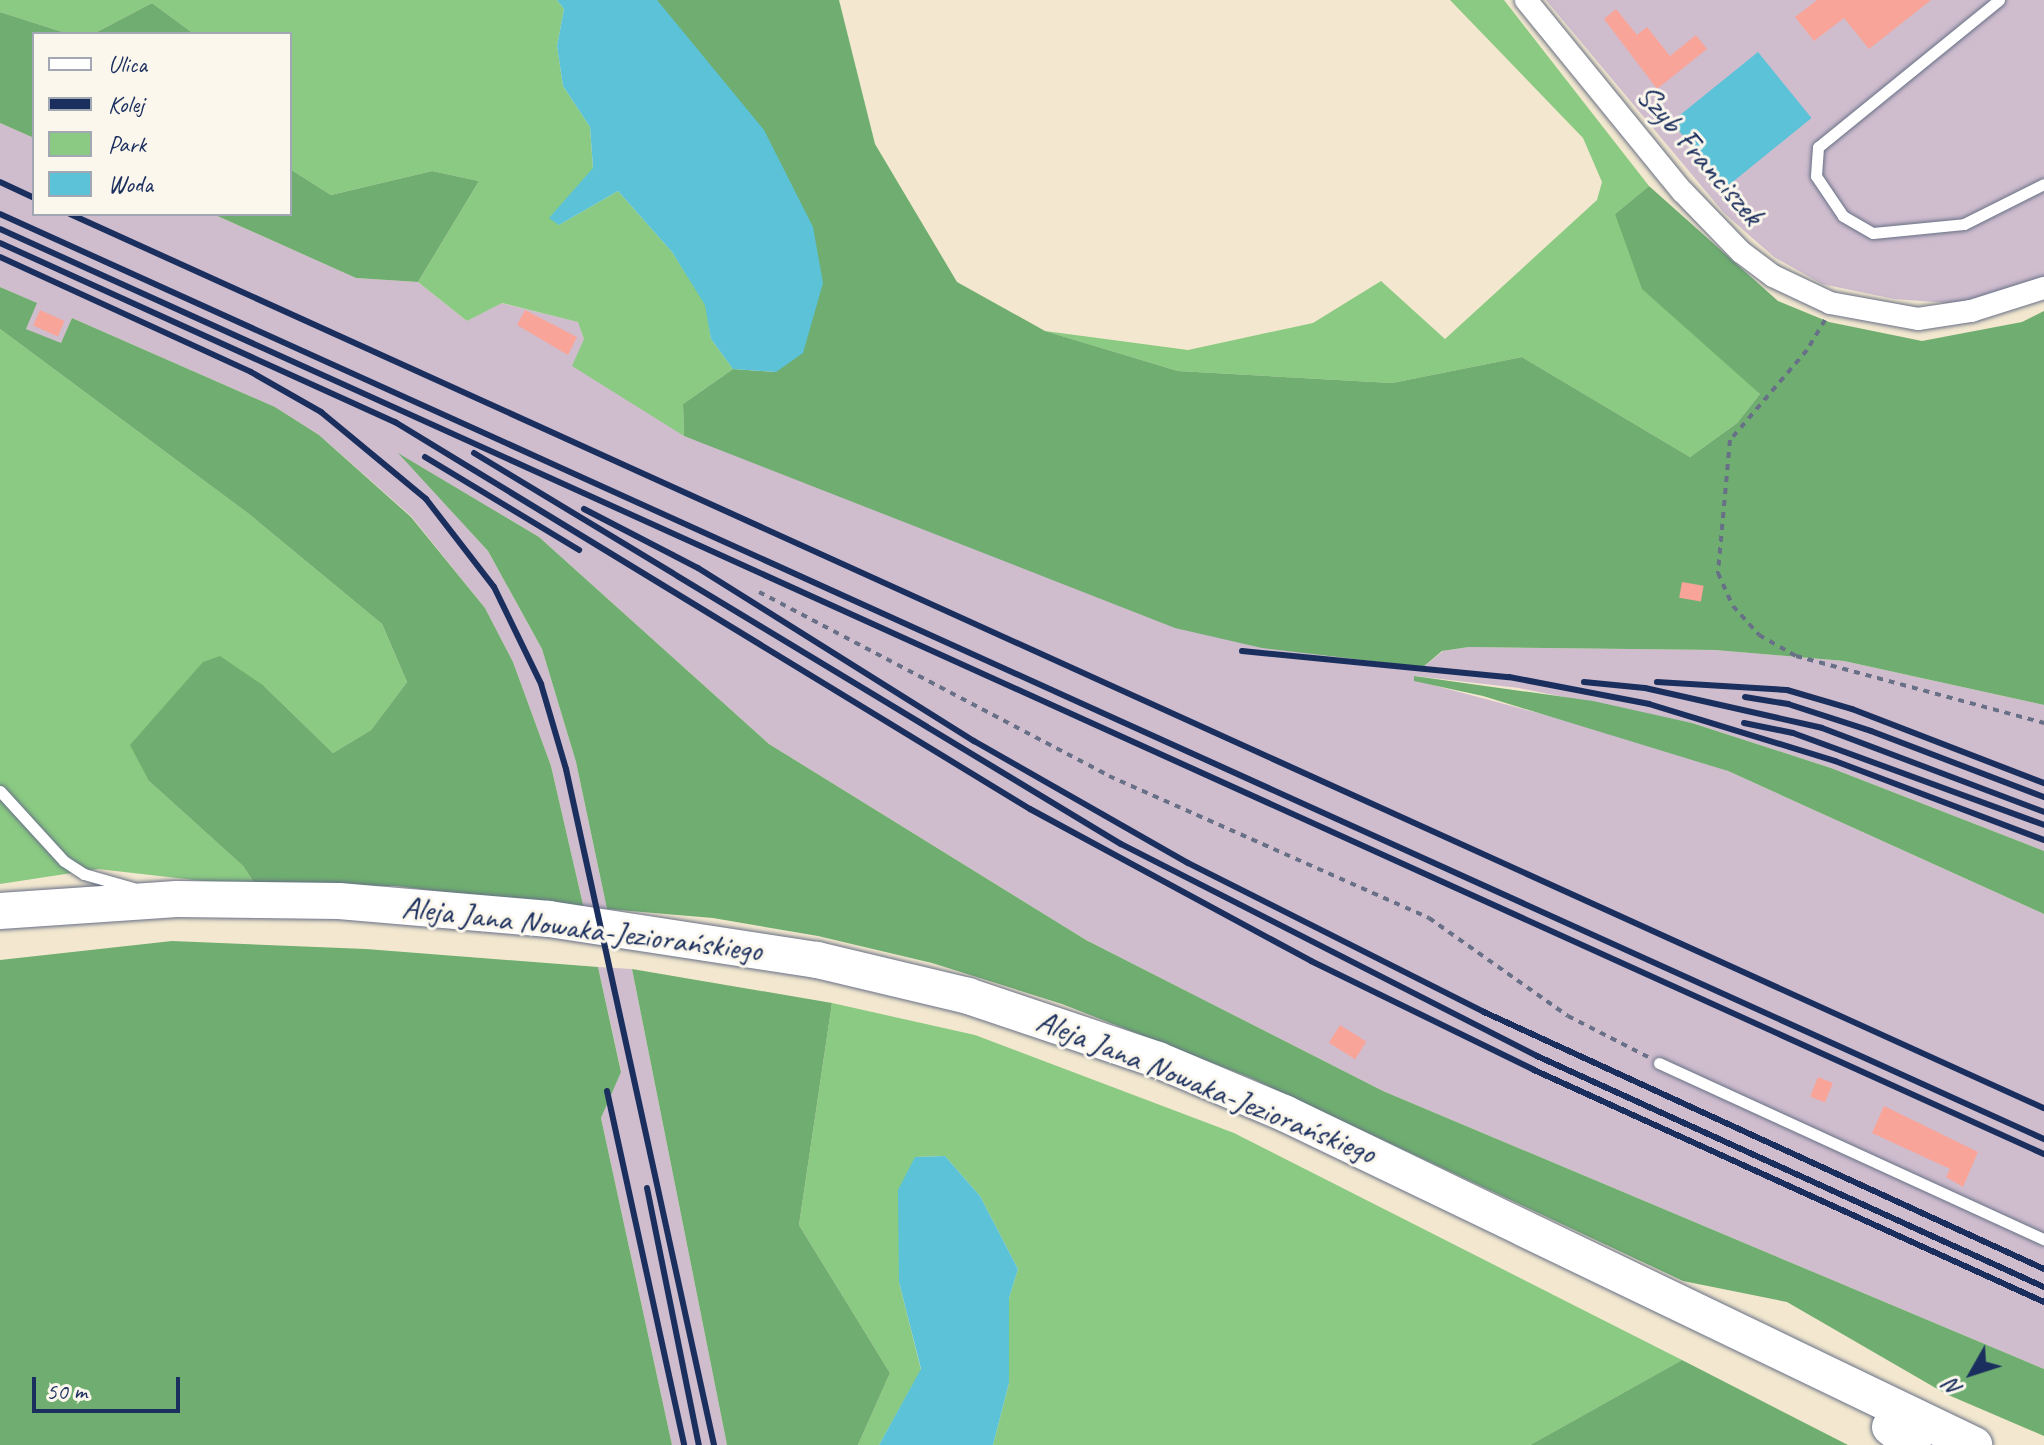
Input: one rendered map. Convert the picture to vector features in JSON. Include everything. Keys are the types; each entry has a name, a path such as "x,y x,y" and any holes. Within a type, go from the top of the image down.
{"main road":[{"name":"Aleja Jana Nowaka-Jeziorańskiego","path":"0,911 177,899 339,901 549,919 817,960 968,996 1158,1060 1284,1113 1974,1445"},
{"name":"Aleja Jana Nowaka-Jeziorańskiego","path":"0,931 170,922 329,921 551,939 814,982 962,1017 1150,1079 1278,1132 1902,1436 1928,1445"}],"street":[{"name":"Szyb Franciszek","path":"1526,0 1712,224 1773,276 1830,303 1918,319 1971,311 2044,288"}],"lane":[{"path":"1999,0 1818,147 1816,176 1843,216 1873,233 1964,224 2044,184"},
{"path":"0,791 48,846 84,874 177,899"},
{"path":"1659,1063 2044,1239"}],"path":[{"path":"1830,303 1807,350 1730,440 1718,573 1733,606 1759,635 1796,656 2044,723"},
{"path":"759,592 1109,776 1429,918 1568,1016 1659,1063"}],"shaded area":[{"path":"1546,0 2044,0 2044,277 1963,304 1894,299 1822,284 1774,257 1724,213"},
{"path":"0,123 32,137 32,216 217,216 356,278 418,282 467,321 501,303 579,322 584,339 640,404 684,436 1369,658 1423,667 1443,651 1469,647 1715,650 1844,661 2044,705 2044,851 1831,768 1692,723 1519,688 1415,676 1414,680 1609,732 1728,771 2044,914 2044,1369 1383,1091 1086,940 769,744 539,537 401,455 488,551 542,649 576,762 607,909 584,909 551,766 513,662 485,608 411,516 319,435 275,407 72,318 61,344 26,329 36,303 0,287"},
{"path":"598,967 632,969 727,1445 672,1445 601,1118 621,1071"}],"green space":[{"path":"0,0 557,0 564,9 557,46 563,86 590,127 593,169 559,225 618,191 672,252 706,305 711,339 733,369 683,404 684,436 572,366 584,339 578,322 502,303 467,321 418,282 479,181 432,171 331,195 292,170 292,32 191,32 152,3 97,32 63,32 0,12"},
{"path":"657,0 839,0 875,144 957,282 1045,331 1178,371 1392,383 1522,357 1690,457 1737,423 1760,394 1642,289 1615,214 1649,186 1778,301 1829,322 1922,341 2022,322 2044,311 2044,705 1844,661 1715,650 1469,647 1442,651 1423,667 1262,648 1175,628 684,436 683,404 733,369 776,372"},
{"path":"1450,0 1504,0 1649,186 1615,214 1760,394 1737,423 1690,457 1522,357 1392,383 1178,371 1045,331 1188,350 1313,323 1381,281 1445,339 1597,200 1602,182 1583,138"},
{"path":"152,3 191,32 97,32"},
{"path":"0,12 63,32 32,32 32,137 0,123"},
{"path":"292,170 331,195 432,171 479,181 418,282 356,278 217,216 292,216"},
{"path":"0,287 37,303 26,329 61,343 72,318 275,407 319,435 411,517 485,608 513,662 551,766 584,909 396,886 257,887 243,866 149,781 130,745 203,662 220,656 264,686 333,753 371,730 407,682 382,624 249,514 0,329"},
{"path":"0,329 249,514 382,624 407,682 371,730 333,753 264,686 149,781 243,866 257,887 98,869 0,884"},
{"path":"398,453 539,537 769,744 1086,940 1383,1091 2044,1369 2044,1436 1946,1394 1787,1302 1683,1281 1251,1078 1062,1004 932,963 818,936 713,918 607,909 576,762 542,649 488,551"},
{"path":"1414,676 1593,701 1692,723 1831,768 2044,851 2044,914 1728,771 1483,696 1414,681"},
{"path":"172,941 366,949 598,967 621,1072 601,1118 672,1445 0,1445 0,960"},
{"path":"632,969 832,1003 799,1225 890,1373 858,1445 727,1445"},
{"path":"832,1003 975,1035 1234,1133 1682,1360 1530,1445 993,1445 1009,1383 1009,1298 1018,1269 980,1196 945,1156 915,1157 899,1282 921,1370 879,1445 858,1445 890,1373 799,1225"},
{"path":"1682,1360 1848,1445 1530,1445"}],"water":[{"path":"557,0 657,0 764,130 813,227 823,283 803,353 776,372 733,369 711,339 705,305 672,252 618,191 559,225 549,218 593,168 590,127 563,86 557,46 564,9"},
{"path":"1758,52 1811,118 1725,188 1672,122"},
{"path":"945,1156 980,1196 1018,1269 1009,1298 1009,1383 993,1445 879,1445 921,1369 899,1282 898,1190 915,1157"}],"building":[{"path":"1817,0 1931,0 1869,49 1844,18 1814,41 1795,17"},
{"path":"1616,9 1637,35 1647,27 1670,56 1696,35 1707,49 1657,89 1604,19"},
{"path":"40,310 65,321 58,337 33,326"},
{"path":"525,310 577,337 568,355 517,325"},
{"path":"1682,582 1704,586 1701,602 1679,598"},
{"path":"1340,1025 1366,1041 1355,1059 1329,1043"},
{"path":"1818,1077 1833,1083 1825,1102 1810,1096"},
{"path":"1884,1106 1978,1152 1963,1187 1946,1177 1950,1169 1872,1133"}],"railway":[{"path":"0,182 32,197"},
{"path":"0,214 2044,1139"},
{"path":"74,216 2044,1108"},
{"path":"0,229 2044,1154"},
{"path":"0,243 395,422 1030,809 1311,961 1534,1070 2044,1302"},
{"path":"0,257 251,372 321,412 426,499 494,587 541,684 566,769 714,1445"},
{"path":"474,453 1121,844 1537,1056 2044,1287"},
{"path":"425,457 579,550"},
{"path":"584,509 698,568 974,741 1188,863 1484,1012 2044,1269"},
{"path":"1242,651 1509,677 1649,704 1835,761 2044,840"},
{"path":"1584,682 1645,688 1822,728 2044,812"},
{"path":"1657,682 1787,690 1852,709 2044,783"},
{"path":"1745,697 1788,704 1871,731 2044,797"},
{"path":"1744,723 1793,733 2044,825"},
{"path":"607,1091 684,1445"},
{"path":"647,1188 699,1445"}]}
